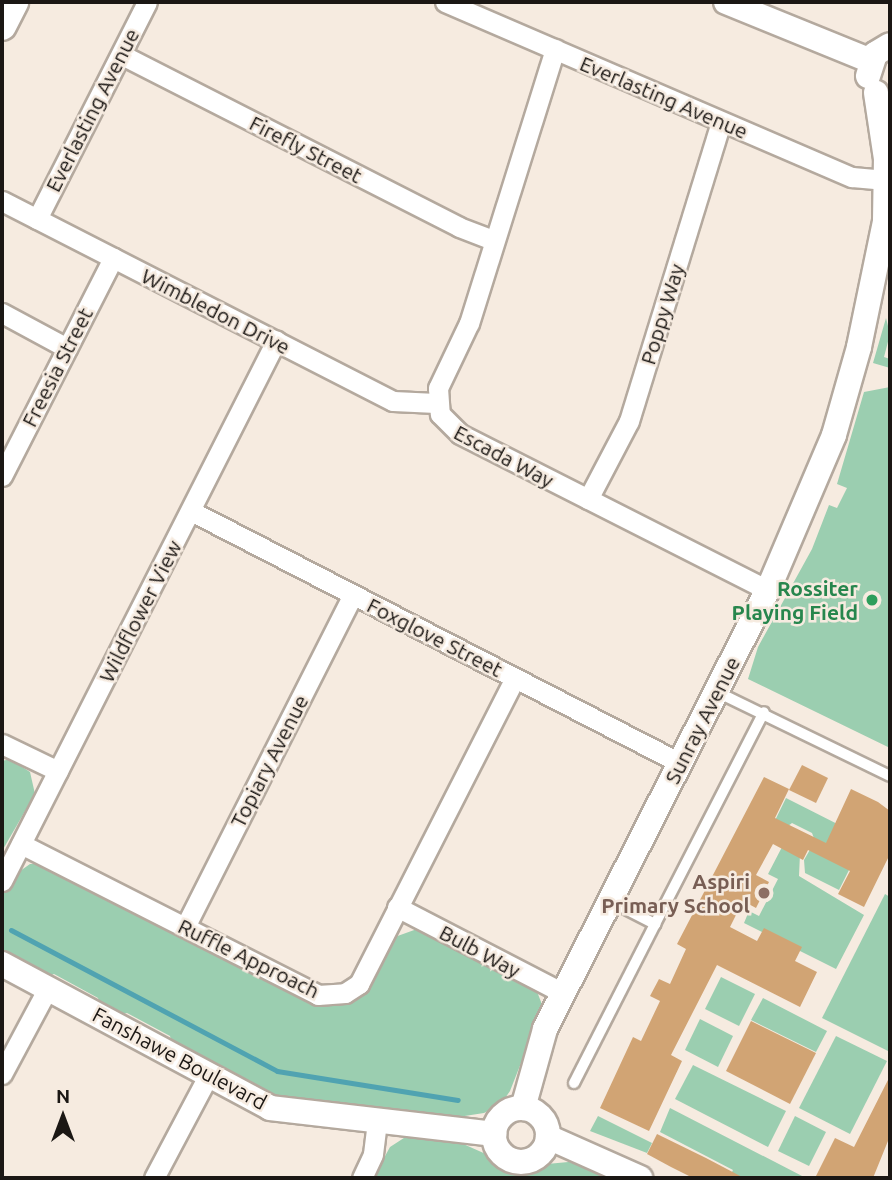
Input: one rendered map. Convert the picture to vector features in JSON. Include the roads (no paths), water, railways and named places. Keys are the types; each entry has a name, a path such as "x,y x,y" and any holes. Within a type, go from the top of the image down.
{"main road":[{"path":"2,26 14,2"}],"street":[{"name":"Everlasting Avenue","path":"37,219 147,2"},
{"name":"Everlasting Avenue","path":"445,2 852,177 888,161"},
{"path":"726,2 871,61 890,45"},
{"name":"Escada Way","path":"555,50 469,323 438,388 436,403 452,429 768,590"},
{"name":"Firefly Street","path":"122,55 459,227 493,240"},
{"name":"Sunray Avenue","path":"523,1108 539,1047 563,993 768,590 814,491 852,372 879,261 888,161 883,97 869,78 871,61"},
{"name":"Poppy Way","path":"588,499 629,421 721,122"},
{"name":"Wimbledon Drive","path":"2,201 393,401 436,403"},
{"name":"Freesia Street","path":"2,477 113,258"},
{"path":"2,313 67,348"},
{"name":"Wildflower View","path":"2,881 276,341"},
{"name":"Foxglove Street","path":"191,511 680,763"},
{"name":"Topiary Avenue","path":"185,927 353,595"},
{"name":"Ruffle Approach","path":"21,844 318,995 335,995 359,984 515,678"},
{"path":"2,744 58,771"},
{"name":"Bulb Way","path":"397,906 563,993"},
{"name":"Fanshawe Boulevard","path":"2,964 270,1108 494,1134"},
{"path":"2,1074 48,988"},
{"path":"154,1178 209,1074"},
{"path":"523,1108 539,1114 548,1137 542,1152 519,1162 504,1156 494,1134 506,1112 523,1108"},
{"path":"362,1178 373,1154 377,1121"},
{"path":"548,1137 640,1178"}],"lane":[{"path":"717,692 764,712 890,776"},
{"path":"574,1083 764,712"},
{"path":"610,901 655,924"}],"waterway":[{"path":"11,930 277,1071 458,1100"}],"place":[{"name":"Rossiter Playing Field","path":"872,600"},
{"name":"Aspiri Primary School","path":"764,893"}]}
